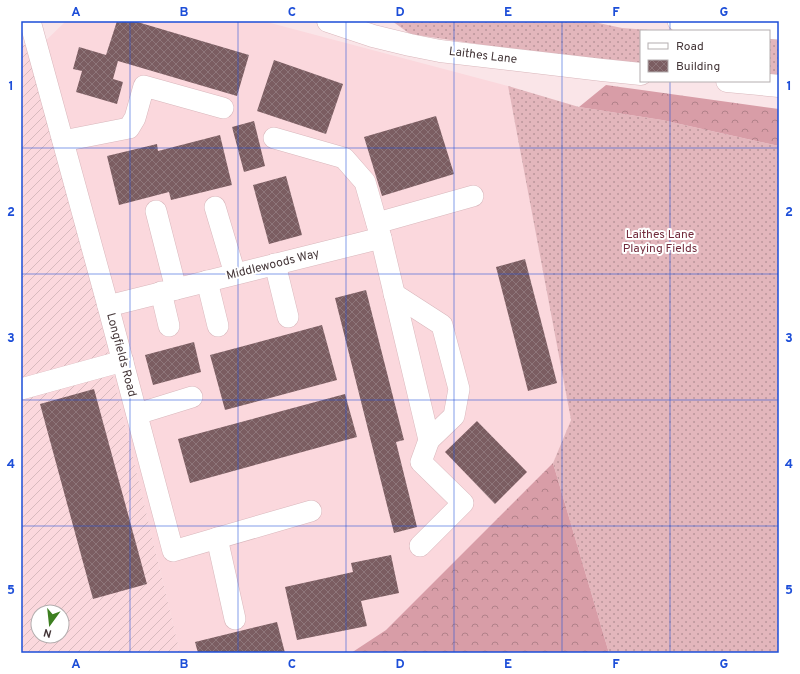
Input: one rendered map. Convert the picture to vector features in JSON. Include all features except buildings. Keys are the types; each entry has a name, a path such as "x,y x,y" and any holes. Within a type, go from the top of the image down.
{"main road":[{"name":"Laithes Lane","path":"328,21 374,28 410,45 440,51 640,74"},
{"path":"737,82 779,86"}],"street":[{"name":"Longfields Road","path":"30,21 123,361 173,551 311,511"},
{"path":"683,21 779,29"},
{"path":"63,141 129,128 135,118 144,86 223,108"},
{"path":"274,138 344,158 365,182 379,231 429,440"},
{"name":"Middlewoods Way","path":"108,306 275,264 379,231 473,196"},
{"path":"215,207 234,274"},
{"path":"156,210 169,291 169,326"},
{"path":"275,264 288,317"},
{"path":"207,281 218,326"},
{"path":"394,294 442,325 459,389 454,416 429,440 421,462 463,503 420,546"},
{"path":"21,389 123,361"},
{"path":"137,414 192,397"},
{"path":"217,538 235,619"}],"shaded area":[{"path":"66,21 263,21 508,86 571,420 553,463 386,630 351,653 180,653 35,51"},
{"path":"21,43 35,51 180,653 21,653"}],"green space":[{"path":"392,21 589,21 622,28 649,30 640,30 640,63 523,51 410,34"},
{"path":"770,38 779,38 779,75 770,74"},
{"path":"606,85 779,109 779,146 662,120 579,107"},
{"name":"Laithes Lane Playing Fields","path":"508,86 579,107 662,120 779,146 779,653 609,653 553,463 571,420"},
{"path":"553,463 609,653 351,653 386,630"}]}
